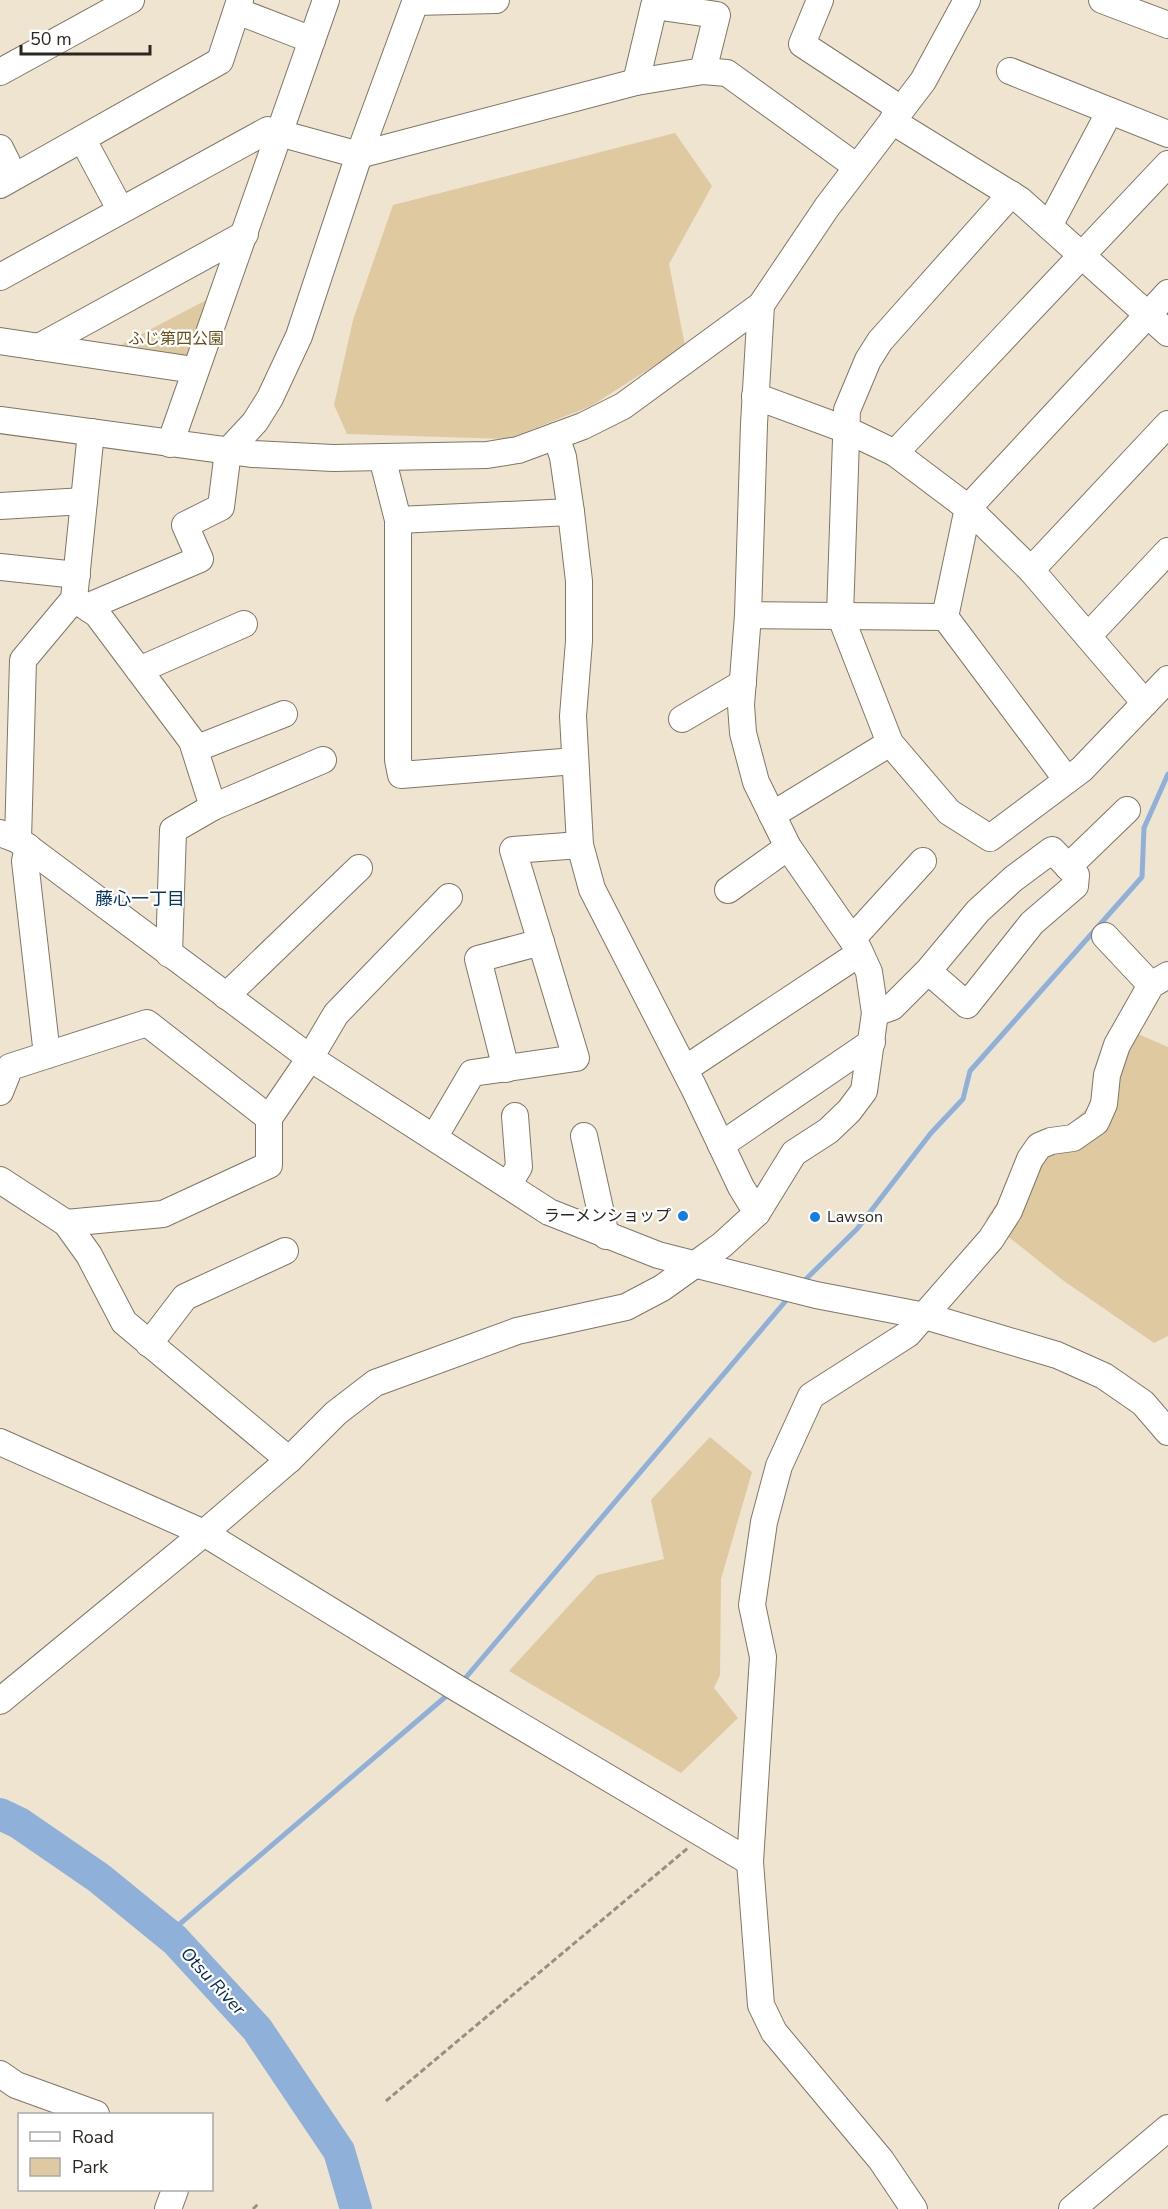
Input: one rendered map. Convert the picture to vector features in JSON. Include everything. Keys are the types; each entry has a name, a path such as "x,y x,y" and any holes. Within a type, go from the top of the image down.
{"street":[{"path":"0,72 130,0"},
{"path":"170,444 194,370 245,234 326,0"},
{"path":"47,1055 25,861 15,840 23,660 79,594 200,559 185,525 221,507 228,451 255,422 270,398 299,336 359,155 416,1 496,0"},
{"path":"820,0 802,44 897,115 1011,194 1168,333"},
{"path":"0,420 170,444 288,457 487,455 518,450 623,406 761,305 856,167 923,81 968,0"},
{"path":"1102,0 1168,25"},
{"path":"234,4 312,40"},
{"path":"2,165 83,140 220,61 234,4"},
{"path":"2,165 207,51 234,4"},
{"path":"636,82 654,6 717,15 703,71"},
{"path":"0,277 120,209 268,130 359,155 636,82 703,71 728,73 856,167"},
{"path":"1010,71 1168,134"},
{"path":"1049,226 1110,111"},
{"path":"83,140 120,209"},
{"path":"896,453 1168,164"},
{"path":"1011,194 880,341 868,360 847,410 840,615 890,743 949,812 990,838 1082,769 1168,679"},
{"path":"39,346 245,234"},
{"path":"1068,780 945,617 968,508 1168,292"},
{"path":"0,1701 204,1533 289,1460 336,1413 375,1383 517,1331 626,1307 662,1288 722,1245 757,1213 794,1153 828,1131 849,1111 864,1091 875,1013 869,972 856,946 788,847 772,815 756,782 748,755 742,714 761,305"},
{"path":"0,341 194,370"},
{"path":"755,396 847,430 896,453 968,508 1031,570 1145,704"},
{"path":"1031,570 1168,424"},
{"path":"79,594 84,501 91,432"},
{"path":"556,435 563,457 572,512 579,581 579,641 573,716 580,845 591,888 757,1213"},
{"path":"382,457 398,520 398,760 401,775 575,761"},
{"path":"0,506 84,501"},
{"path":"398,520 572,512"},
{"path":"1088,636 1168,551"},
{"path":"0,567 79,594 192,741 213,807"},
{"path":"748,615 945,617"},
{"path":"139,670 244,624"},
{"path":"682,719 743,683"},
{"path":"195,748 284,714"},
{"path":"772,815 890,743"},
{"path":"169,954 173,830 213,807 323,760"},
{"path":"1068,867 1127,810"},
{"path":"15,840 310,1058 435,1136 549,1212 658,1255 816,1295 925,1316 1058,1355 1104,1376 1143,1403 1168,1432"},
{"path":"435,1136 472,1073 576,1058 513,850 580,845"},
{"path":"728,891 788,847"},
{"path":"875,1013 892,1007 928,971 978,911 1052,850 1076,875 1075,886 1032,923 967,1005 928,971"},
{"path":"685,1069 856,946 923,861"},
{"path":"226,996 359,868"},
{"path":"66,1223 163,1214 269,1165 269,1118 310,1058 336,1014 449,897"},
{"path":"915,2209 881,2160 774,2032 761,2005 750,1862 763,1657 752,1605 764,1522 779,1466 811,1396 908,1334 991,1239 1009,1211 1029,1159 1039,1146 1051,1141 1073,1138 1096,1122 1104,1104 1107,1075 1117,1045 1160,980 1105,936"},
{"path":"506,1069 478,959 541,942"},
{"path":"0,1092 10,1067 147,1023 269,1118"},
{"path":"721,1145 872,1042"},
{"path":"508,1185 519,1167 515,1116"},
{"path":"584,1136 606,1236"},
{"path":"0,1180 66,1223 89,1255 124,1322 289,1460"},
{"path":"149,1344 185,1297 285,1251"},
{"path":"0,1442 204,1533 455,1687 705,1833 750,1862"},
{"path":"0,2074 16,2085 91,2113"},
{"path":"1072,2209 1168,2128"},
{"path":"168,2209 175,2191"}],"path":[{"path":"386,2101 705,1833"},
{"path":"253,2209 258,2204"}],"green space":[{"path":"675,133 712,186 669,264 685,346 591,406 508,439 347,434 334,405 353,320 393,205"},
{"name":"ふじ第四公園","path":"212,297 190,360 115,348"},
{"path":"1138,1034 1168,1047 1168,1336 1154,1343 1064,1281 986,1219 1021,1168 1113,1085"},
{"path":"710,1437 752,1472 721,1579 720,1675 714,1688 738,1718 681,1773 509,1671 597,1575 664,1559 651,1500"}],"waterway":[{"path":"803,1282 857,1229 931,1133 963,1099 970,1071 1142,877 1144,828 1168,774"},
{"path":"462,1682 790,1296"},
{"path":"168,1934 451,1692"},
{"name":"Otsu River","path":"0,1814 19,1823 99,1878 175,1940 257,2029 339,2151 356,2209"}],"place":[{"name":"ラーメンショップ","path":"683,1216"},
{"name":"Lawson","path":"815,1217"}],"district":[{"name":"藤心一丁目","path":"140,899"}]}
